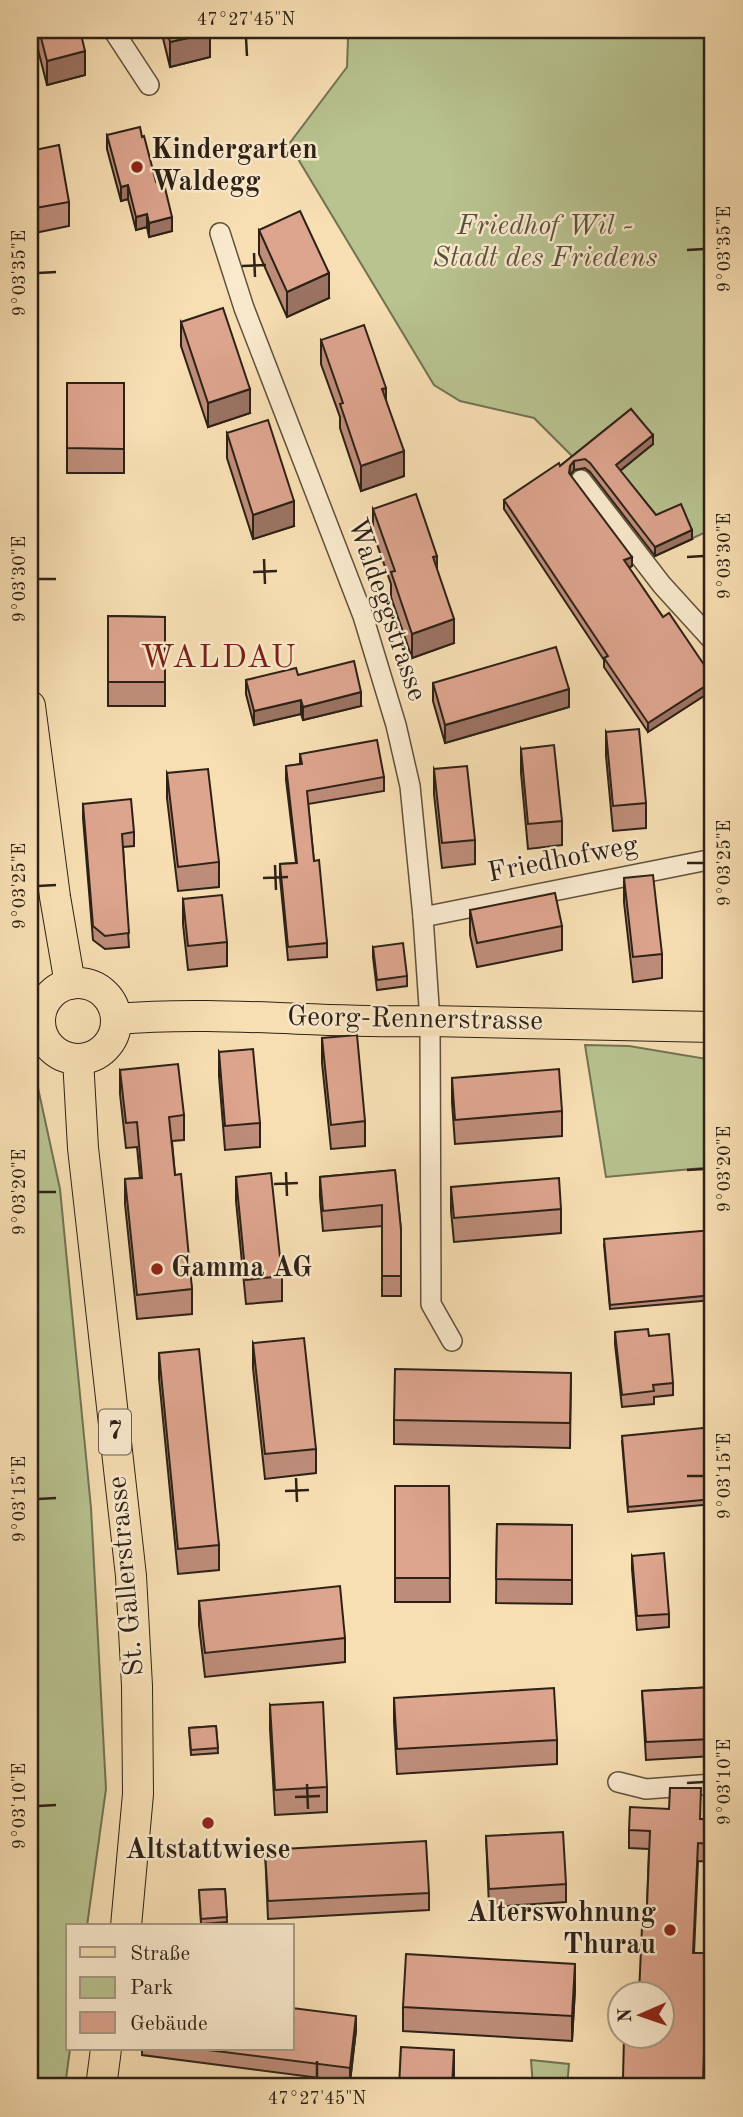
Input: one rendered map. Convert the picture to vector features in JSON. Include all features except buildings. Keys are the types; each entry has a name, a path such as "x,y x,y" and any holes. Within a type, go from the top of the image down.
{"main road":[{"path":"30,706 55,897 70,984"},
{"path":"70,984 96,987 106,995 113,1006 116,1019 114,1034 106,1048 93,1056 78,1059 64,1057 53,1049 44,1038 40,1026 47,999 57,989 70,984"},
{"name":"Georg-Rennerstrasse","path":"116,1019 199,1016 713,1027"},
{"name":"St. Gallerstrasse","path":"78,1059 83,1148 129,1562 135,1658 138,1794 125,1924"},
{"path":"101,2087 106,2050"}],"street":[{"path":"113,30 149,85"},
{"name":"Waldeggstrasse","path":"220,233 244,308 363,616 385,684 410,786 430,1021 431,1304 452,1341"},
{"path":"581,481 662,585 713,641"},
{"name":"Friedhofweg","path":"423,917 713,859"},
{"path":"618,1782 646,1789 713,1784"}],"green space":[{"name":"Friedhof Wil - Stadt des Friedens","path":"342,30 713,30 713,535 710,530 648,559 577,461 534,418 460,401 434,385 289,144 347,67 348,38"},
{"path":"585,1045 629,1046 713,1060 713,1167 606,1177"},
{"path":"30,1062 33,1065 60,1189 91,1508 106,1789 87,1924 66,1924 66,2050 70,2050 65,2087 30,2087"},
{"path":"531,2060 569,2064 567,2087 533,2087"}],"place":[{"name":"Kindergarten Waldegg","path":"137,167"},
{"name":"Gamma AG","path":"157,1269"},
{"name":"Altstattwiese","path":"208,1823"},
{"name":"Alterswohnung Thurau","path":"670,1930"}],"district":[{"name":"WALDAU","path":"219,659"}]}
